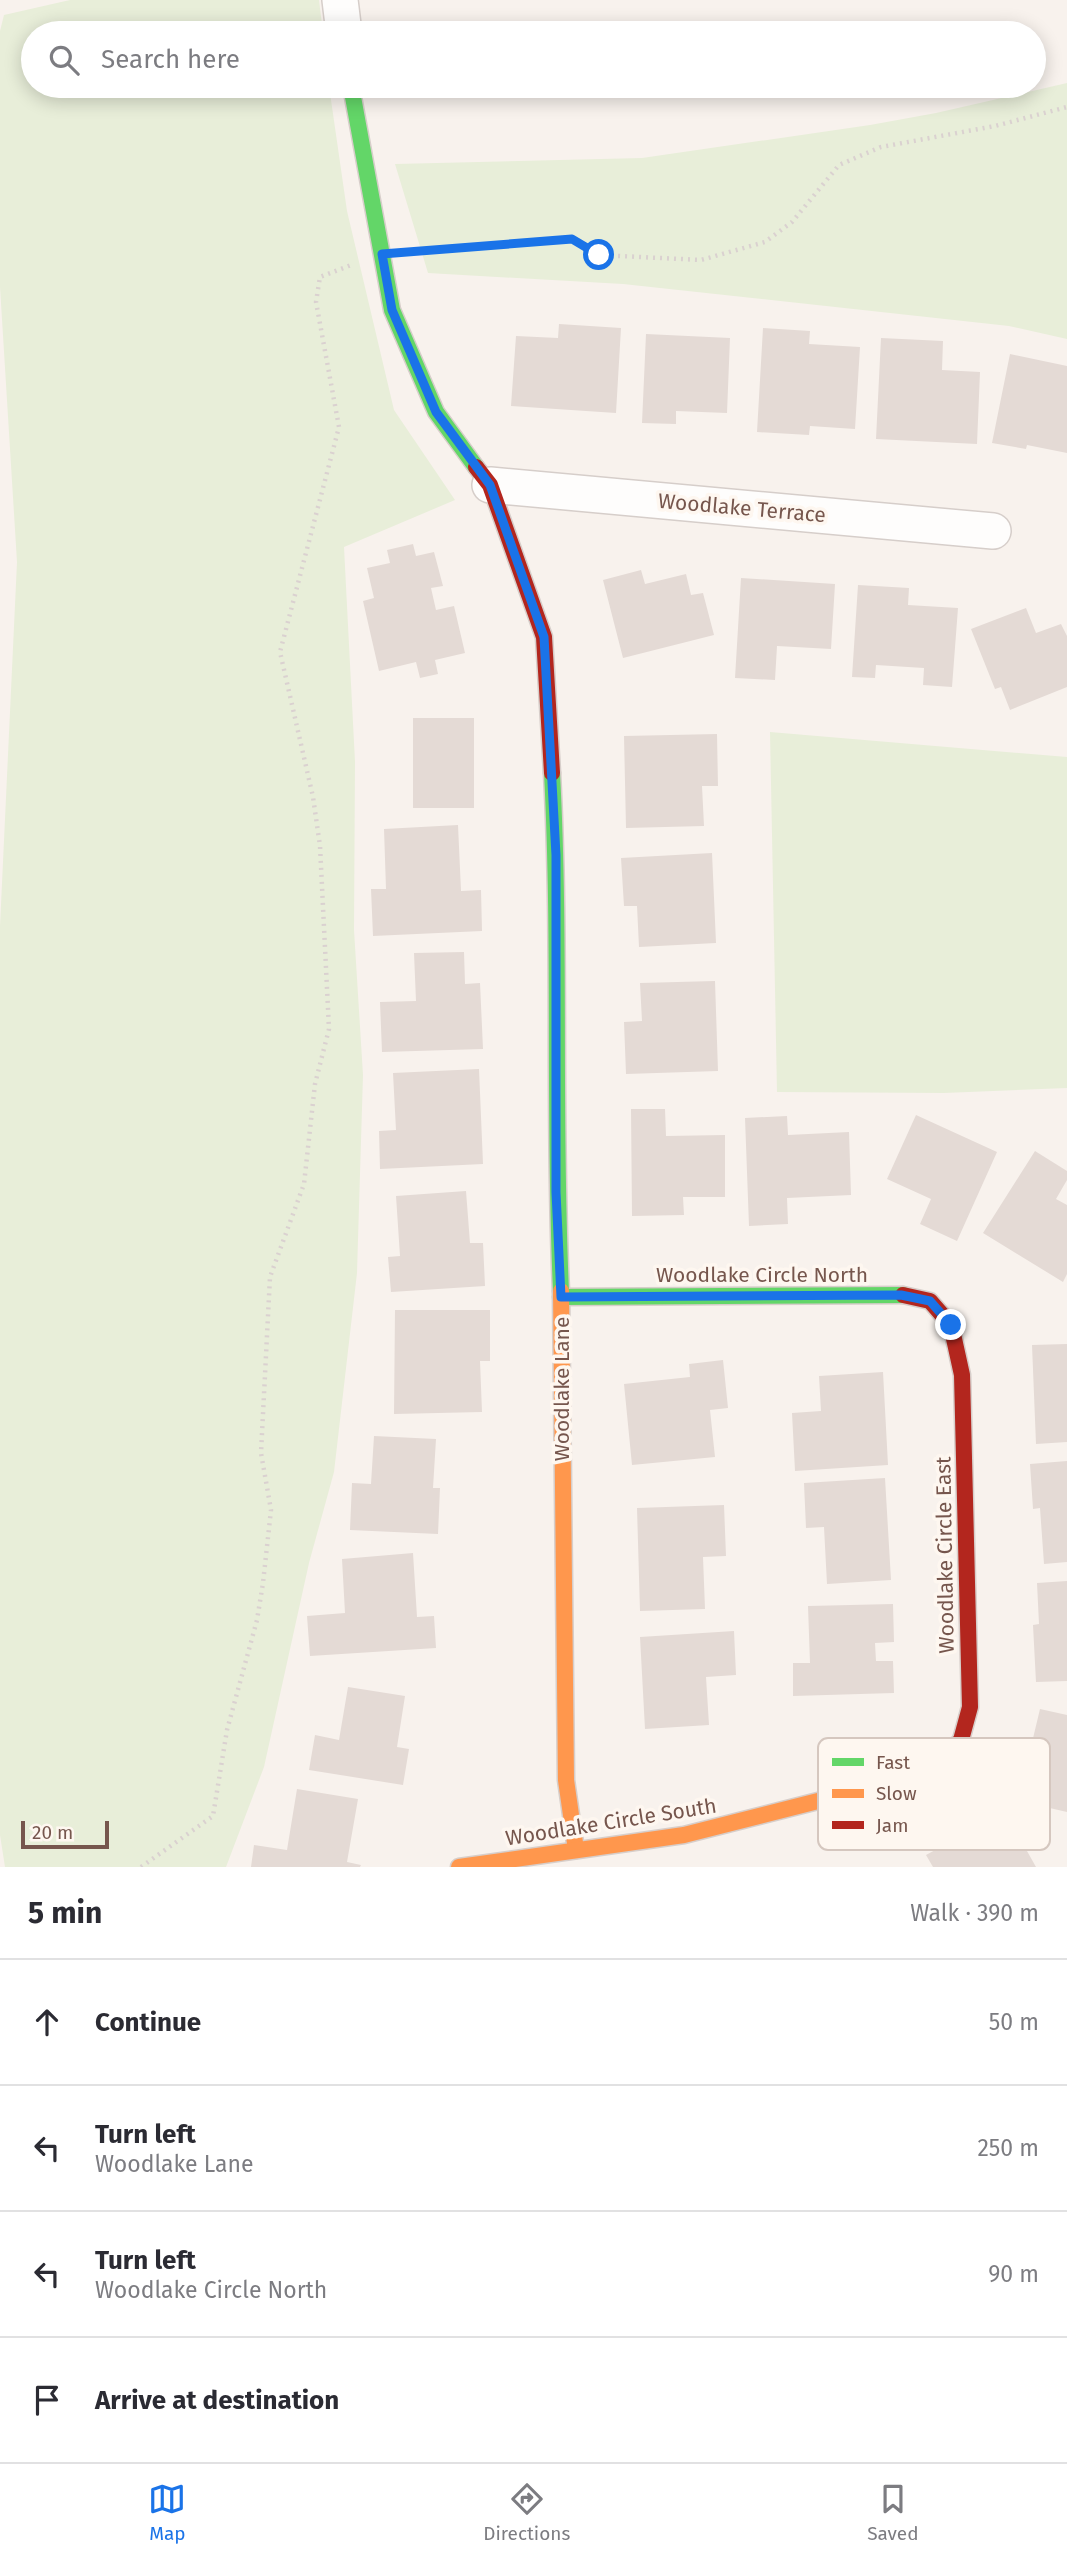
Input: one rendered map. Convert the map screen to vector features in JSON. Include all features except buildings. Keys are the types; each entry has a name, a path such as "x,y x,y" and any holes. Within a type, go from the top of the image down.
{"street":[{"path":"340,0 343,21"},
{"name":"Woodlake Lane","path":"353,98 392,310 436,412 490,485 544,637 556,855 556,1192 561,1297 566,1780 576,1850"},
{"name":"Woodlake Terrace","path":"490,485 993,531"},
{"name":"Woodlake Circle North","path":"561,1297 901,1295 930,1301 951,1325"},
{"name":"Woodlake Circle East","path":"951,1325 962,1375 970,1707 962,1738"},
{"name":"Woodlake Circle South","path":"459,1867 684,1835 818,1801"}],"path":[{"path":"141,1867 213,1816 227,1730 257,1620 271,1510 261,1453 270,1276 304,1184 315,1084 329,1029 320,846 313,797 280,652 339,427 316,302 320,277 382,254 572,239 599,255 701,260 765,242 792,222 839,165 881,147 995,126 1067,107"}],"green space":[{"path":"70,0 319,0 322,21 21,21 21,98 331,98 347,211 394,410 455,500 344,547 355,762 354,930 363,1075 357,1273 334,1472 309,1563 264,1767 226,1867 5,1867 0,1835 0,926 17,562 0,287 0,31 4,15"},
{"path":"1067,83 1067,339 1009,326 623,284 428,273 395,164 642,158 870,125 1002,98 1046,98 1046,88"},
{"path":"770,732 1067,757 1067,1088 944,1093 777,1092"}],"traffic: fast":[{"path":"353,98 392,310 436,412 476,467"},
{"path":"552,773 561,1291"},
{"path":"561,1297 903,1295"}],"traffic: slow":[{"path":"561,1291 566,1780 576,1850"},
{"path":"459,1867 684,1835 818,1801"}],"traffic: jam":[{"path":"476,467 490,485 544,637 552,773"},
{"path":"903,1295 930,1301 951,1325 962,1375 970,1707 962,1738"}],"route":[{"path":"599,255 572,239 382,254 392,310 436,412 490,485 544,637 556,855 556,1192 561,1297 901,1295 930,1301 951,1325"}]}
